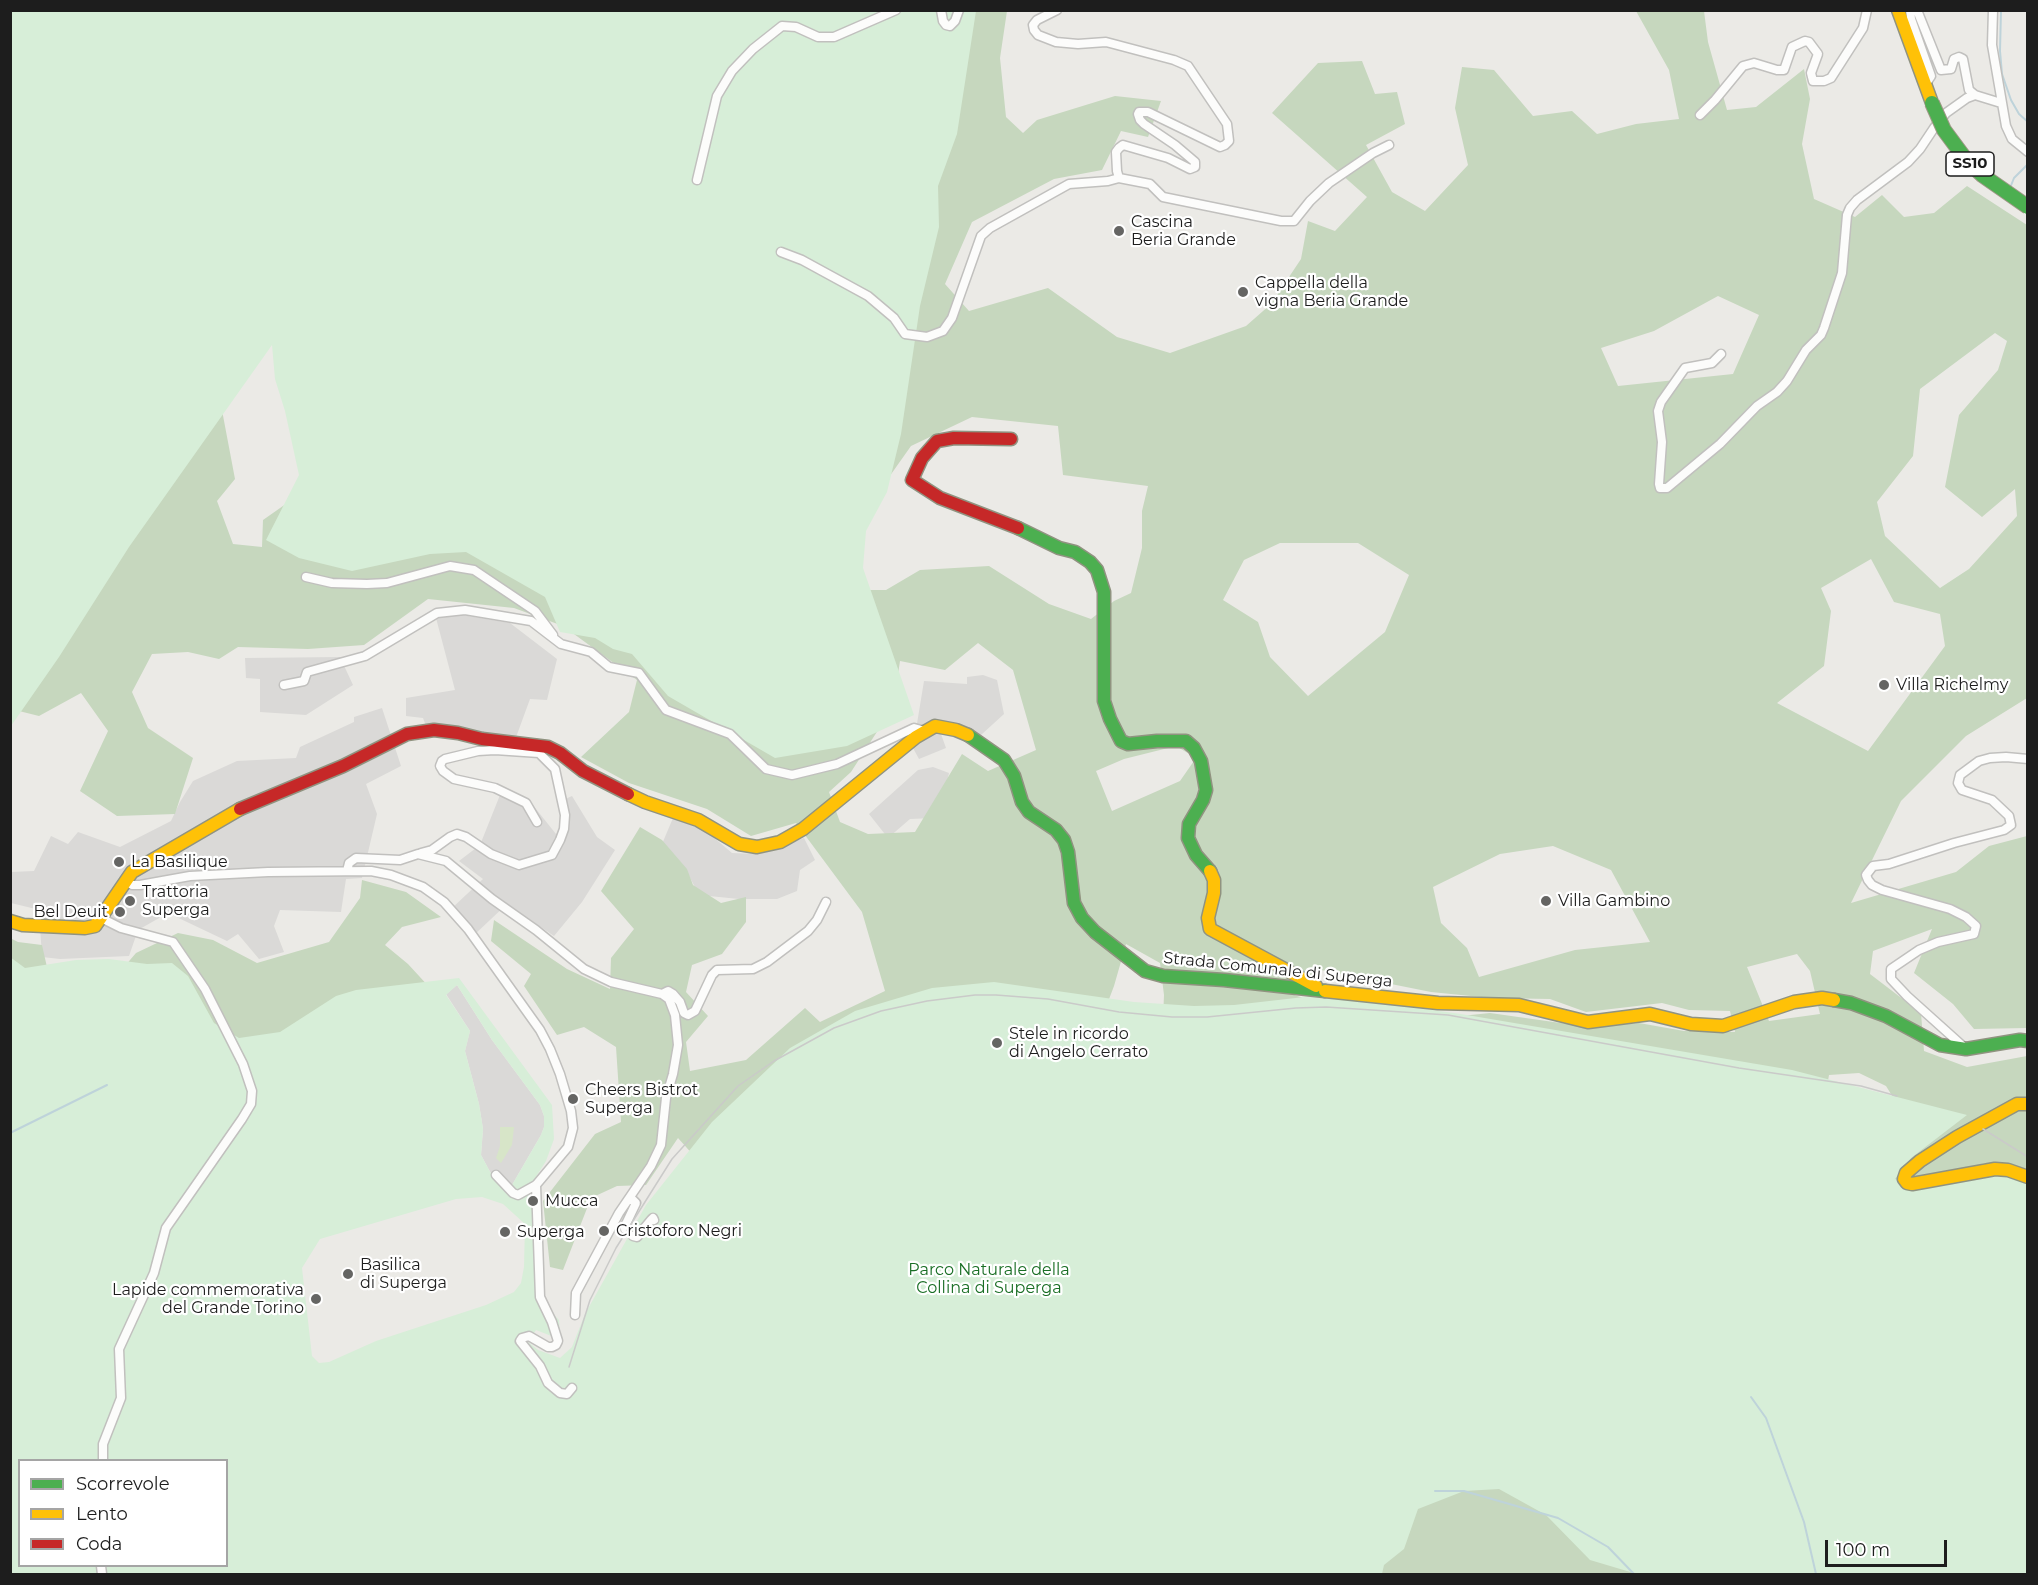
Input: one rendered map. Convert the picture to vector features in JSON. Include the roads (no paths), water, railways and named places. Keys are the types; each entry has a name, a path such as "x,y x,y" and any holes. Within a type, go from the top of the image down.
{"street":[{"path":"697,180 717,96 732,71 753,49 782,27 796,27 818,37 834,37 896,10"},
{"path":"941,10 943,21 950,26 955,21 959,10"},
{"path":"1057,10 1037,20 1033,26 1038,35 1056,42 1078,44 1106,42 1174,60 1188,66 1227,124 1229,141 1220,147 1148,112 1139,112 1140,120 1144,124 1182,151 1195,162 1195,167 1190,169 1167,158 1124,145 1116,152 1119,178"},
{"path":"1700,115 1743,66 1754,63 1784,70 1792,47 1805,41 1809,42 1818,54 1811,73 1813,81 1832,78 1863,28 1867,10"},
{"name":"SS10","path":"1898,10 1944,130 1967,161 1990,181 2028,207"},
{"path":"1910,10 1931,76 1925,85"},
{"path":"1917,10 1938,67 1941,70 1948,70 1954,59 1959,57 1963,59 1969,90 1975,95 2001,103"},
{"path":"1993,10 1992,45 2006,126 2012,139 2028,152"},
{"path":"1721,354 1712,363 1685,368 1661,402 1658,411 1662,442 1660,488 1667,488 1720,444 1757,406 1788,381 1806,350 1821,335 1824,328 1840,279 1850,208 1857,200 1908,162 1947,113 1967,98 1975,95"},
{"path":"781,252 802,260 878,302 894,318 905,334 927,337 943,331 952,318 981,236 1069,184 1119,178 1150,184 1163,197 1281,221 1294,221 1329,183 1373,153 1389,146"},
{"path":"1011,439 954,438 937,441 922,458 912,480 940,498 1025,531 1059,548 1075,552 1097,570 1104,592 1104,701 1121,741 1128,744 1186,741 1194,748 1201,761 1206,790 1189,824 1188,838 1196,855 1208,867 1214,880 1214,893 1208,918 1210,929 1328,991"},
{"path":"306,577 332,583 377,583 403,579 450,566 474,570 535,611 561,644"},
{"path":"284,685 304,681 307,672 365,656 437,613 465,610 531,621 561,644 591,652 609,667 639,673 666,710 730,734 766,769 792,775 837,764 914,728 925,731"},
{"name":"Strada Comunale di Superga","path":"925,731 935,726 956,730 972,737 1004,760 1014,776 1022,802 1029,812 1056,830 1064,840 1068,852 1074,903 1082,918 1095,932 1145,971 1163,976 1224,980 1438,1003 1519,1005 1588,1022 1650,1014 1691,1024 1723,1026 1794,1002 1829,999 1851,1003 1886,1016 1940,1045 1966,1049 2020,1040 2028,1041"},
{"path":"10,921 23,925 95,927 117,891 132,872 247,805 343,766 407,734 434,730 538,749 555,769 565,815 564,829 552,855 519,865 491,854 466,837 457,834 432,850 400,860 356,858 349,863 347,871"},
{"path":"537,822 526,803 495,789 454,780 443,771 440,766 441,761 478,751 548,747 592,776 645,802 682,813 713,827 739,844 757,848 780,842 803,829 925,731"},
{"path":"1966,1049 1906,996 1891,979 1891,969 1928,946 1974,934 1976,926 1966,916 1950,909 1882,890 1872,885 1866,875 1873,866 1889,864 2004,830 2011,825 2009,816 1992,800 1962,790 1958,783 1960,775 1970,766 1990,758 2028,759"},
{"path":"418,854 446,861 584,969 611,982 662,994 669,999 675,1015 678,1046 666,1098 662,1145 576,1293 575,1315"},
{"path":"126,881 132,885 140,885 190,876 370,871 391,875 423,886 444,902 468,929 540,1030 560,1074 571,1111 573,1128 568,1147 536,1185 523,1193 513,1193 496,1175"},
{"path":"662,994 668,992 673,994 680,1002 684,1013 688,1015 695,1011 712,975 717,970 753,969 767,962 818,921 826,902"},
{"path":"102,918 121,928 173,942 205,989 243,1064 252,1091 251,1104 242,1119 166,1228 154,1273 119,1349 121,1398 103,1444 103,1459"},
{"path":"2028,1104 2017,1104 1957,1137 1920,1161 1906,1173 1904,1179 1906,1183 1912,1184 1995,1169 2008,1170 2028,1177"},
{"path":"536,1185 540,1297 558,1341 552,1347 529,1336 520,1341 540,1366 548,1383 560,1393 567,1394 572,1388"},
{"path":"625,1229 636,1203 628,1200"},
{"path":"633,1236 637,1237 652,1218 654,1220"}],"waterway":[{"path":"2001,10 2002,74 2011,100 2019,114 2028,122"},
{"path":"2010,188 2014,178 2028,164"},
{"path":"10,1133 107,1085"},
{"path":"1751,1397 1766,1418 1804,1522 1816,1574"},
{"path":"1435,1491 1464,1491 1558,1518 1608,1547 1634,1574"}],"tram line":[{"path":"569,1367 590,1300 616,1248 672,1159 738,1086 774,1061 834,1028 881,1011 927,1001 975,995 996,995 1048,999 1119,1012 1172,1017 1207,1017 1326,1007 1448,1015 1739,1068 1861,1086 1897,1096"},
{"path":"1983,1129 2028,1157"}],"place":[{"name":"Cascina Beria Grande","path":"1119,231"},
{"name":"Cappella della vigna Beria Grande","path":"1243,292"},
{"name":"Villa Richelmy","path":"1884,685"},
{"name":"La Basilique","path":"119,862"},
{"name":"Trattoria Superga","path":"130,901"},
{"name":"Villa Gambino","path":"1546,901"},
{"name":"Bel Deuit","path":"120,912"},
{"name":"Stele in ricordo di Angelo Cerrato","path":"997,1043"},
{"name":"Cheers Bistrot Superga","path":"573,1099"},
{"name":"Mucca","path":"533,1201"},
{"name":"Cristoforo Negri","path":"604,1231"},
{"name":"Superga","path":"505,1232"},
{"name":"Basilica di Superga","path":"348,1274"},
{"name":"Lapide commemorativa del Grande Torino","path":"316,1299"}],"park label":[{"name":"Parco Naturale della Collina di Superga","path":"989,1279"}]}
